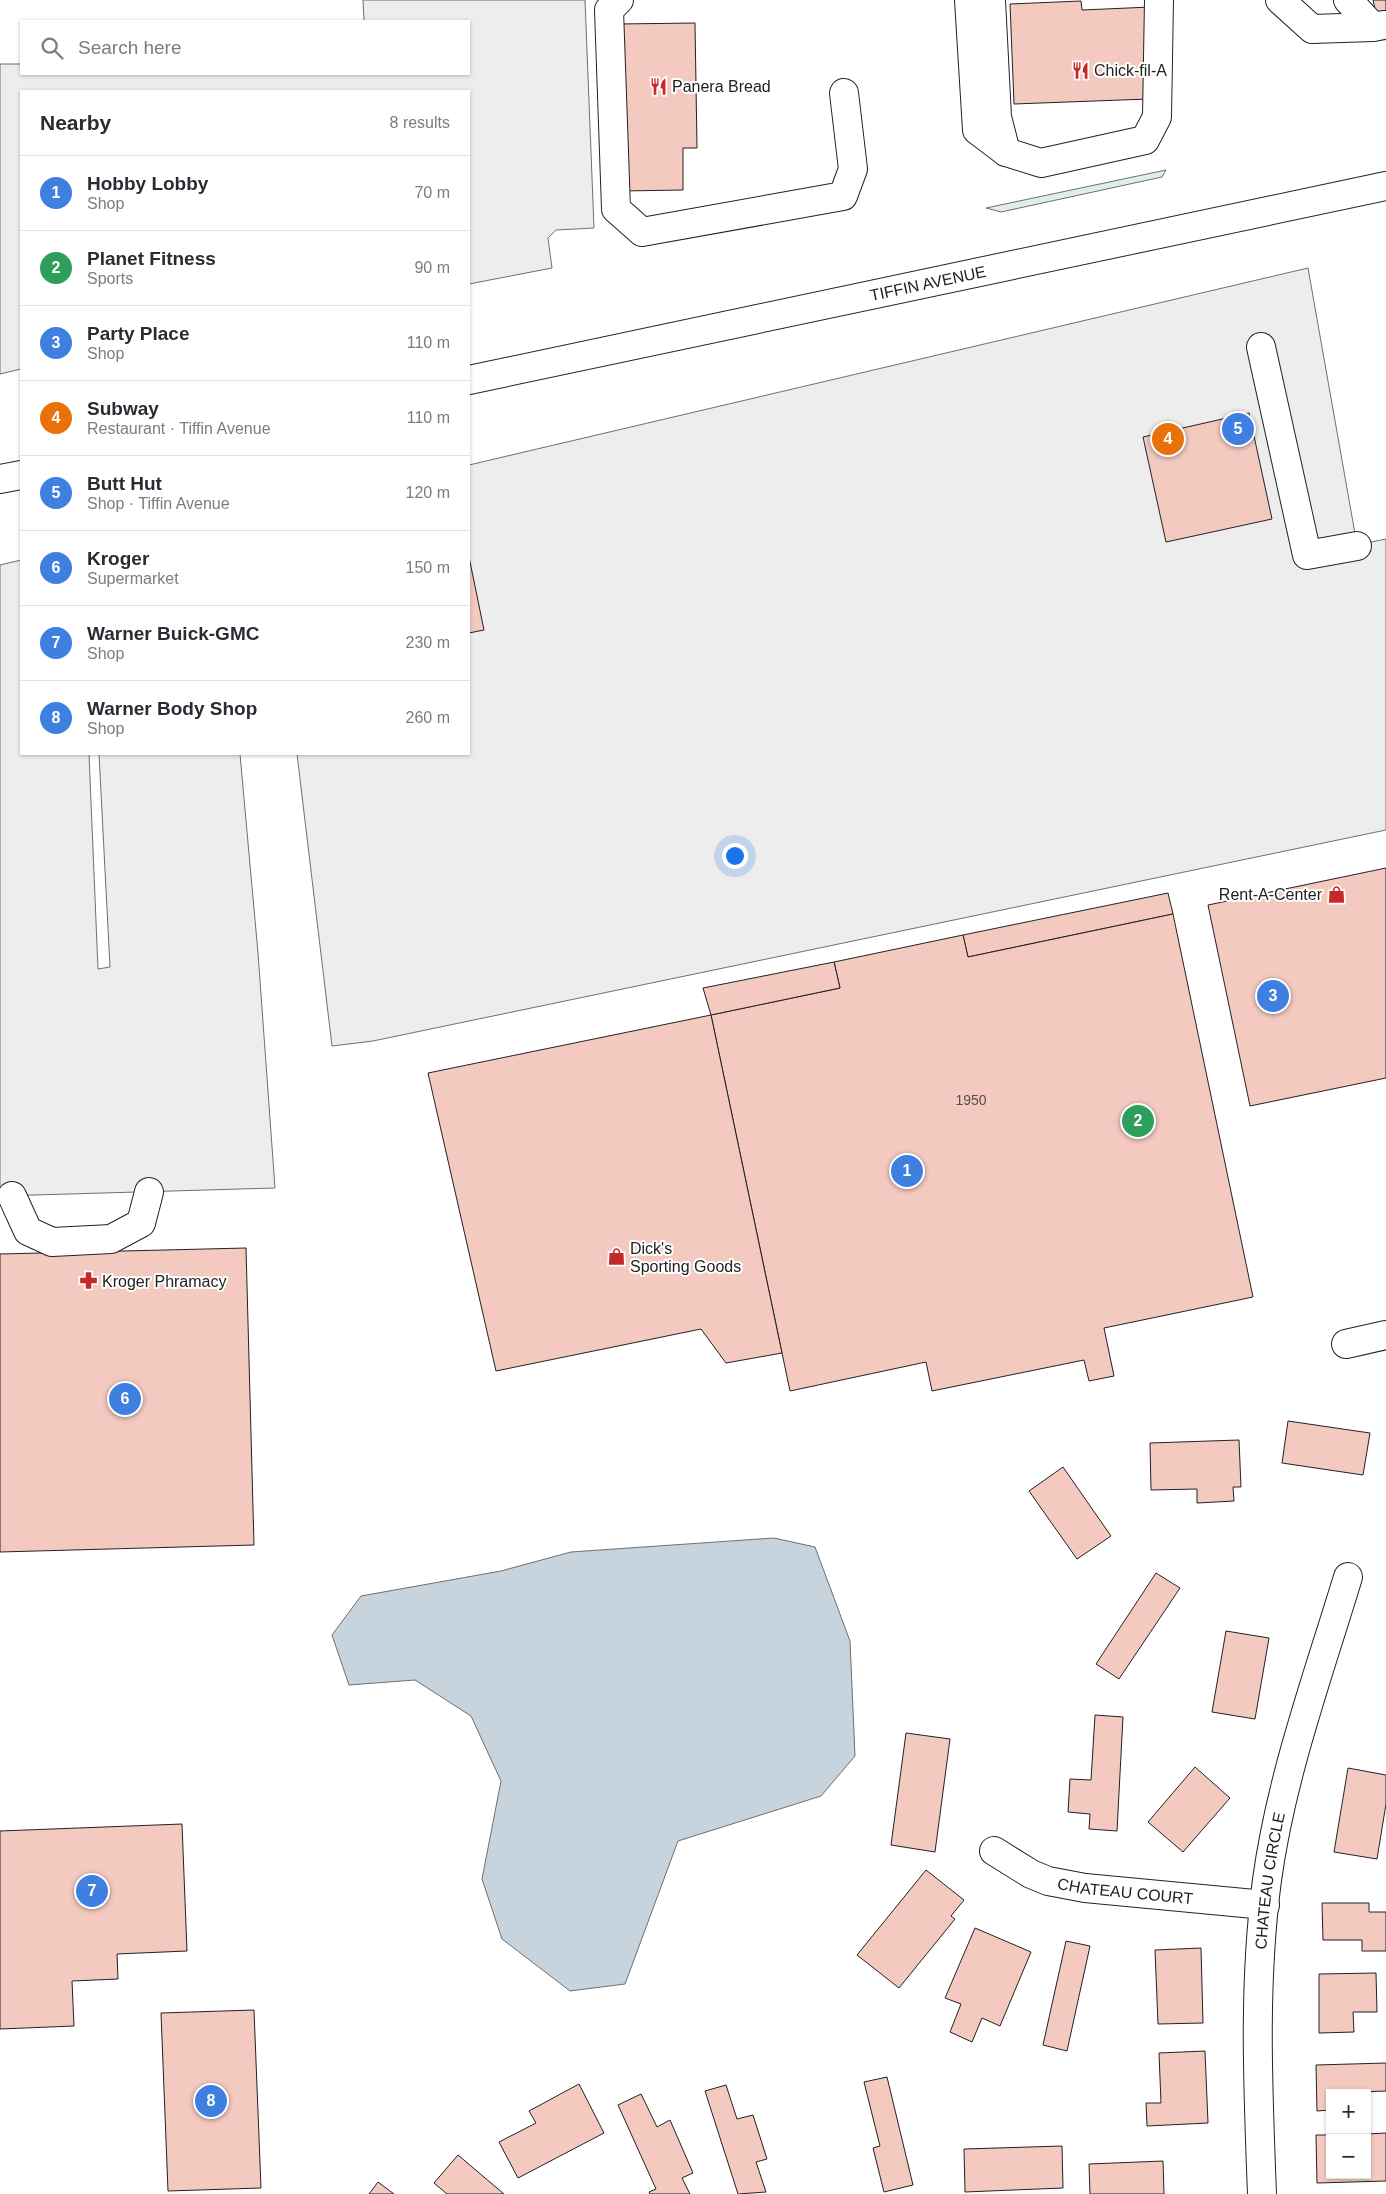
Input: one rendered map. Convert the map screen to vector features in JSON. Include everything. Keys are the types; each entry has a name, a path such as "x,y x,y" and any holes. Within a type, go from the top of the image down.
{"main road":[{"path":"619,0 609,10 616,209 642,232 843,196 853,170 844,93"},
{"path":"969,0 977,130 1006,152 1041,163 1144,140 1157,117 1159,0"},
{"path":"991,0 997,117 1006,152"},
{"path":"1280,0 1312,29 1380,26"},
{"path":"1348,0 1380,26"},
{"name":"TIFFIN AVENUE","path":"470,380 1386,186"},
{"path":"1261,347 1307,555 1357,546"},
{"path":"0,479 20,475"},
{"path":"12,1196 28,1231 52,1242 111,1240 141,1223 149,1192"},
{"path":"1346,1344 1386,1335"},
{"name":"CHATEAU CIRCLE","path":"1262,2194 1257,2008 1264,1905 1283,1802 1348,1577"},
{"name":"CHATEAU COURT","path":"994,1851 1031,1874 1048,1881 1085,1888 1264,1905"}],"green space":[{"path":"1166,170 1162,177 1001,212 986,208"}],"shaded area":[{"path":"363,0 585,0 594,228 556,230 548,238 552,268 470,284 470,90 20,90 20,369 0,374 0,64 20,64 20,75 470,75 470,20 364,20"},
{"path":"1308,268 1357,545 1386,539 1386,830 373,1041 332,1046 297,755 470,755 470,465"},
{"path":"20,560 20,755 89,755 98,969 110,967 99,755 240,755 258,953 275,1188 0,1196 0,565"},
{"path":"774,1538 815,1547 850,1641 855,1756 821,1796 678,1841 625,1984 570,1991 502,1939 482,1879 501,1781 471,1716 415,1680 349,1685 332,1635 361,1596 501,1571 571,1552"}],"building":[{"path":"1373,0 1386,0 1386,16 1377,18"},
{"name":"Chick-fil-A","path":"1081,1 1082,10 1151,7 1148,99 1014,104 1010,4"},
{"name":"Panera Bread","path":"695,23 697,148 683,148 683,190 622,191 618,24"},
{"path":"1249,413 1272,519 1166,542 1143,437"},
{"path":"470,562 484,630 470,633"},
{"path":"1386,868 1386,1078 1250,1106 1208,905"},
{"path":"1168,893 1173,914 968,957 963,935"},
{"path":"1173,914 1253,1297 1104,1328 1114,1376 1089,1381 1084,1360 932,1391 926,1362 790,1391 711,1015 840,988 834,962 963,935 968,957"},
{"path":"834,962 840,988 711,1015 703,988"},
{"name":"Dick's Sporting Goods","path":"711,1015 782,1353 726,1363 701,1329 496,1371 428,1073"},
{"path":"246,1248 254,1545 0,1552 0,1254"},
{"path":"1288,1421 1370,1433 1363,1475 1282,1463"},
{"path":"1239,1440 1241,1487 1233,1487 1234,1501 1197,1503 1197,1489 1151,1490 1150,1443"},
{"path":"1063,1467 1111,1536 1077,1559 1029,1491"},
{"path":"1156,1573 1180,1588 1119,1679 1096,1664"},
{"path":"1226,1631 1269,1638 1255,1719 1212,1712"},
{"path":"1095,1715 1123,1717 1117,1831 1089,1829 1090,1814 1068,1812 1070,1779 1091,1780"},
{"path":"906,1733 950,1739 935,1852 891,1845"},
{"path":"1195,1767 1230,1798 1183,1852 1148,1822"},
{"path":"1348,1768 1386,1775 1386,1804 1377,1859 1334,1852"},
{"path":"182,1824 187,1951 117,1954 118,1979 72,1981 74,2026 0,2029 0,1831"},
{"path":"926,1870 964,1900 951,1916 955,1919 899,1988 857,1955"},
{"path":"1322,1903 1369,1903 1369,1912 1386,1912 1386,1951 1362,1951 1362,1940 1323,1940"},
{"path":"975,1928 1031,1952 1000,2026 982,2018 972,2042 950,2032 961,2004 945,1998"},
{"path":"1066,1941 1090,1946 1067,2051 1043,2045"},
{"path":"1201,1948 1203,2023 1158,2024 1155,1950"},
{"path":"1376,1973 1377,2012 1353,2012 1354,2032 1319,2033 1319,1974"},
{"path":"254,2010 261,2188 168,2191 161,2013"},
{"path":"1205,2051 1208,2123 1147,2126 1146,2103 1161,2103 1159,2053"},
{"path":"1386,2063 1386,2091 1326,2089 1326,2110 1317,2111 1316,2065"},
{"path":"887,2077 913,2185 884,2192 873,2148 880,2146 864,2082"},
{"path":"579,2084 604,2133 518,2178 499,2142 536,2123 529,2111"},
{"path":"726,2085 737,2119 753,2115 767,2159 756,2162 766,2192 738,2194 705,2091"},
{"path":"641,2094 657,2127 670,2120 693,2173 682,2178 690,2194 650,2194 649,2192 656,2189 618,2105"},
{"path":"1386,2133 1386,2181 1317,2183 1316,2135 1326,2135 1326,2179 1371,2179 1371,2134"},
{"path":"1062,2146 1063,2188 965,2192 964,2149"},
{"path":"458,2155 504,2194 447,2194 434,2183"},
{"path":"1163,2161 1164,2194 1090,2194 1089,2164"},
{"path":"378,2182 394,2194 369,2194"}],"place":[{"name":"Chick-fil-A","path":"1080,70"},
{"name":"Panera Bread","path":"658,86"},
{"name":"Butt Hut","path":"1238,429"},
{"name":"Subway","path":"1168,439"},
{"name":"Rent-A-Center","path":"1336,894"},
{"name":"Party Place","path":"1273,996"},
{"name":"Planet Fitness","path":"1138,1121"},
{"name":"Hobby Lobby","path":"907,1171"},
{"name":"Dick's Sporting Goods","path":"616,1257"},
{"name":"Kroger Phramacy","path":"88,1281"},
{"name":"Kroger","path":"125,1399"},
{"name":"Warner Buick-GMC","path":"92,1891"},
{"name":"Warner Body Shop","path":"211,2101"}]}
